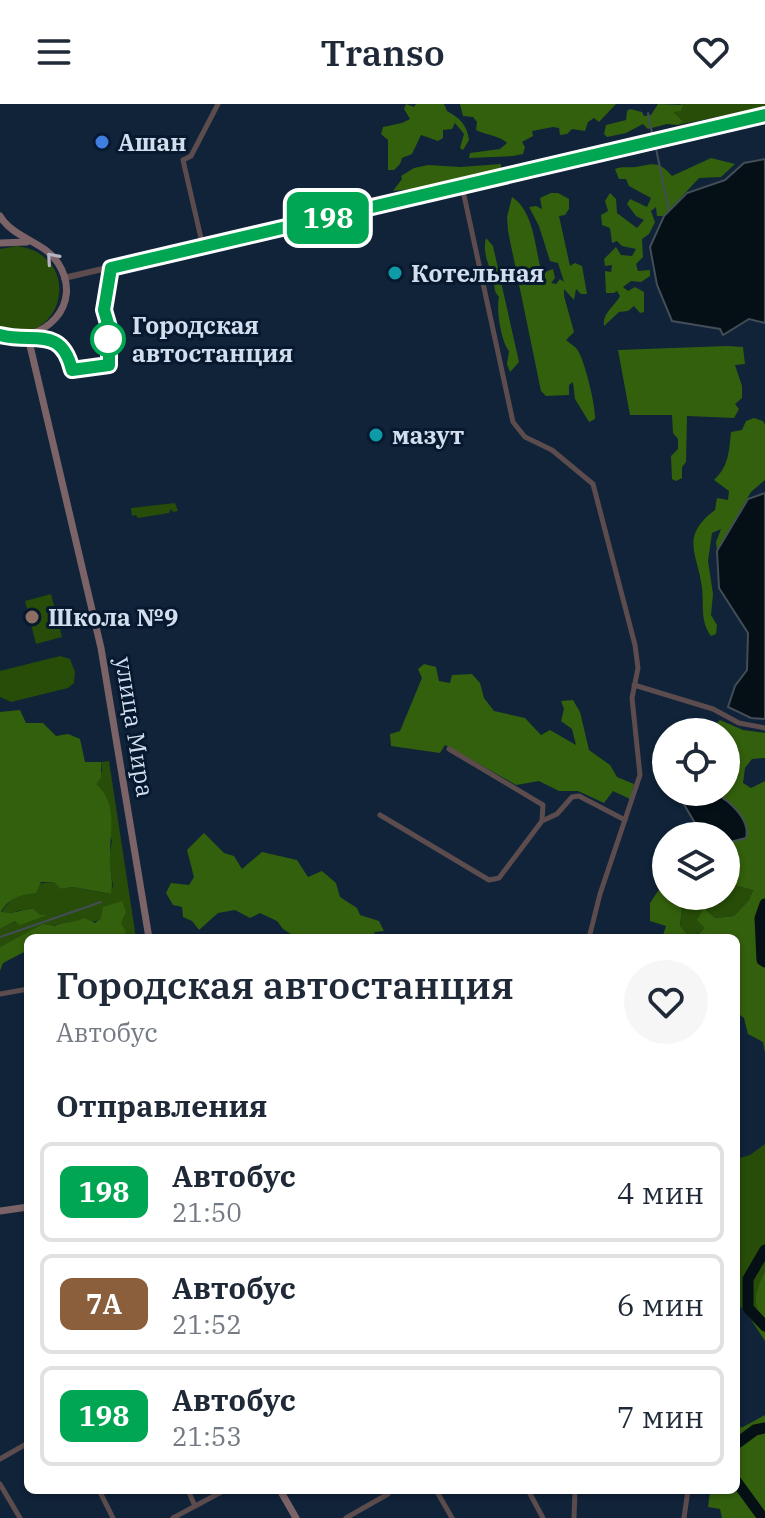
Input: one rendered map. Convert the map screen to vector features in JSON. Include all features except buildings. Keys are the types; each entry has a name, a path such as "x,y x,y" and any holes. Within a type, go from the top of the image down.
{"main road":[{"path":"0,216 6,226 50,254 59,265 66,292 57,317 39,333 13,338 0,335"},
{"path":"0,243 20,240 33,243"},
{"name":"улица Мира","path":"28,337 101,648 148,934"},
{"path":"0,1211 24,1208"},
{"path":"282,1494 296,1518"}],"street":[{"path":"203,247 183,160 191,156 218,104"},
{"path":"64,278 765,115"},
{"path":"462,186 513,422 525,437 552,450 593,484 635,645 638,668 632,698 640,775 589,934"},
{"path":"634,685 713,709 739,723 765,728"},
{"path":"449,749 543,805 542,821"},
{"path":"380,815 489,880 499,878 542,821 557,814 572,797 579,796 625,820"},
{"path":"0,994 24,990"},
{"path":"0,1459 24,1445"},
{"path":"0,1484 20,1518"},
{"path":"101,1494 113,1518"},
{"path":"190,1494 195,1506"},
{"path":"173,1518 218,1494"},
{"path":"346,1518 388,1494"},
{"path":"438,1494 452,1518"},
{"path":"530,1494 543,1518"},
{"path":"574,1518 575,1494"},
{"path":"684,1518 687,1494"}],"green space":[{"path":"406,104 414,107 416,104 444,104 467,130 469,140 463,150 460,148 464,134 455,123 452,129 443,130 443,138 438,141 421,135 412,154 402,158 394,170 388,170 388,140 381,134 383,127 410,119 404,109"},
{"path":"460,104 616,104 599,122 594,118 588,122 585,131 572,129 560,135 559,128 553,127 532,131 533,136 522,142 525,147 523,154 469,158 470,153 500,149 507,143 476,130 477,122 473,117 463,116"},
{"path":"658,104 683,105 681,111 673,112 683,121 678,125 667,124 648,129 643,124 626,133 607,137 604,134 606,125 626,120 630,109 642,112 644,116 651,115"},
{"path":"680,104 765,104 765,107 678,125 682,120 671,112 682,106"},
{"path":"711,158 735,164 721,177 699,178 664,216 657,216 656,207 651,211 655,222 649,234 642,239 643,257 636,264 638,271 650,270 650,276 641,282 631,281 623,287 628,291 635,287 644,292 644,312 640,313 634,306 628,311 619,312 604,326 607,313 620,296 617,291 606,293 605,271 611,272 612,265 605,266 604,259 616,247 621,255 632,256 636,249 622,246 617,241 612,243 610,228 602,225 601,215 608,211 605,201 610,193 616,199 617,213 637,228 644,220 636,216 627,204 630,199 647,207 651,198 629,186 626,179 619,179 615,169 655,164 672,176"},
{"path":"501,164 501,169 428,187 393,191 401,176 414,168"},
{"path":"551,193 569,199 569,209 565,215 559,216 570,266 575,263 582,266 587,294 581,294 576,289 574,300 564,289 574,332 566,340 579,353 594,404 595,419 589,422 575,399 573,382 569,385 569,395 546,396 541,391 508,231 507,217 512,197 529,219 540,266 545,272 553,269 555,278 551,283 556,284 560,279 564,282 558,263 550,261 539,226 529,207 542,209 540,198"},
{"path":"486,238 493,246 519,362 510,372 507,364 509,351 500,325 499,297 485,254"},
{"path":"17,246 38,253 52,266 59,282 58,298 52,314 40,326 22,332 0,330 0,249"},
{"path":"743,347 745,364 735,365 742,386 742,398 735,404 739,409 734,418 687,416 686,462 682,467 682,478 676,481 672,479 671,456 678,449 678,439 673,433 672,415 630,415 618,350"},
{"path":"754,418 765,425 765,480 751,492 717,551 716,542 721,529 712,533 708,561 713,594 711,615 717,625 716,634 711,636 704,619 694,538 697,529 715,510 717,498 728,500 729,491 714,480 725,464 731,432 742,430 746,421"},
{"path":"175,503 178,511 171,509 169,513 138,518 132,516 131,508"},
{"path":"51,594 62,637 36,644 25,601"},
{"path":"60,656 70,659 75,672 74,683 68,688 11,702 0,697 0,671"},
{"path":"424,664 436,667 439,681 450,683 452,675 472,674 494,711 525,718 541,735 550,730 576,745 572,729 561,721 564,709 561,701 573,700 580,712 589,750 610,765 617,777 634,784 630,799 613,791 604,803 578,791 559,791 539,781 516,785 445,745 440,753 391,746 390,734 400,731 422,678 418,669"},
{"path":"20,710 26,723 43,723 56,736 68,734 80,739 85,762 101,762 101,778 96,784 103,791 110,808 112,889 111,894 73,887 60,889 54,882 41,882 36,893 16,898 1,912 34,909 40,915 47,915 20,925 15,921 0,929 0,712"},
{"path":"740,729 765,733 765,758 752,759 745,768 743,783 751,788 765,781 765,1053 763,1042 748,1034 744,1018 740,1015 740,934 698,934 705,928 697,920 703,910 715,918 734,916 749,900 753,890 740,886 740,822 734,822 736,810 731,806 740,806"},
{"path":"109,761 135,934 113,934 101,918 91,923 64,923 24,934 0,947 0,929 15,921 40,915 34,909 1,913 11,901 31,887 54,882 60,889 73,887 110,894 113,886 109,858 112,841 95,784 102,771 101,762"},
{"path":"204,833 224,853 234,856 242,869 262,852 297,860 308,877 322,871 336,883 340,897 357,908 360,915 379,921 384,931 375,934 291,934 277,921 260,913 250,918 235,910 218,913 199,930 192,921 183,917 182,907 173,905 166,893 171,883 189,885 194,877 187,850"},
{"path":"740,881 753,890 740,910"},
{"path":"652,900 652,910 682,910 680,926 687,934 663,934 666,926 650,921"},
{"path":"122,901 126,912 121,923 125,934 24,934 43,924 54,926 84,918 95,923 101,918 103,907"},
{"path":"682,910 705,910 706,928 696,934 686,934 680,927"},
{"path":"706,910 740,910 734,916 715,918"},
{"path":"24,934 24,952 3,963 0,971 0,947"},
{"path":"765,1144 765,1270 757,1291 758,1311 748,1315 740,1306 740,1158"},
{"path":"765,1270 765,1341 748,1315 758,1310 756,1295"},
{"path":"765,1415 765,1423 759,1432 765,1432 765,1518 722,1518 720,1509 708,1507 710,1494 740,1494 740,1427"}],"shaded area":[{"path":"765,159 765,323 749,319 723,335 720,329 672,321 657,285 650,247 664,216 687,193 725,180 744,163"},
{"path":"765,493 765,719 751,718 728,707 735,686 747,670 748,633 719,588 717,551 748,499"},
{"path":"685,806 732,806 745,823 746,838 740,840 740,822 694,822"}],"waterway":[{"path":"648,113 653,138"},
{"path":"655,144 669,210"},
{"path":"0,937 101,902"},
{"path":"765,904 760,918 762,960 765,962"},
{"path":"765,1250 748,1279 748,1308 765,1326"},
{"path":"740,1441 755,1430 765,1428"},
{"path":"740,1486 763,1518"}],"bus line":[{"name":"198","path":"0,335 60,343 68,354 72,370 109,365 109,327 104,310 111,268 765,115"}],"place":[{"name":"Ашан","path":"102,142"},
{"name":"Котельная","path":"395,273"},
{"name":"Городская автостанция","path":"108,339"},
{"name":"мазут","path":"376,435"},
{"name":"Школа №9","path":"32,617"}]}
